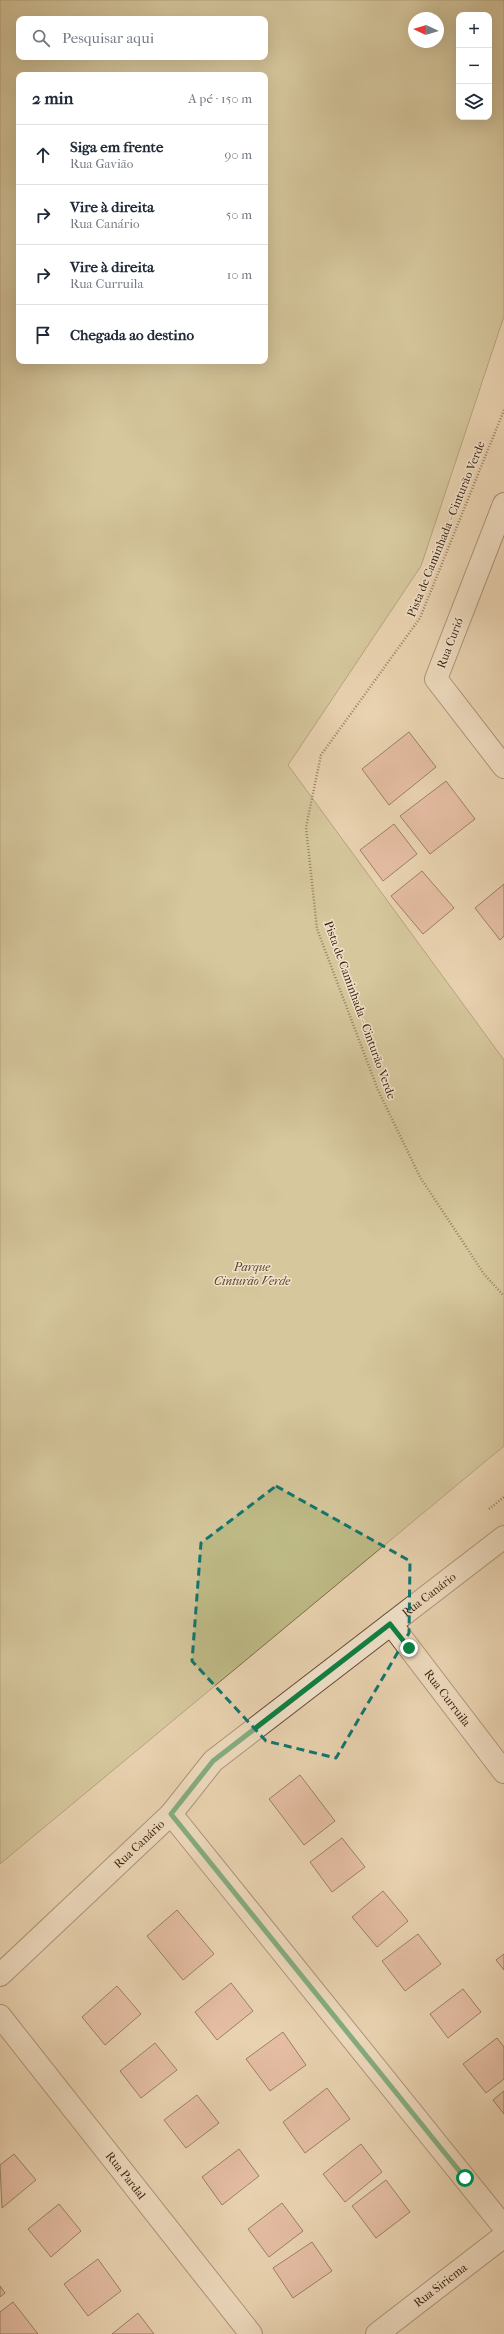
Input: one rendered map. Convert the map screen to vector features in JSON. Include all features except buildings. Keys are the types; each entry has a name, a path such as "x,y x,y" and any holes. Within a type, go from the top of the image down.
{"street":[{"name":"Rua Curió","path":"504,504 436,680 504,767"},
{"name":"Rua Canário","path":"0,1975 171,1814 213,1761 504,1537"},
{"name":"Rua Curruila","path":"390,1624 504,1772"},
{"path":"171,1814 504,2227"},
{"name":"Rua Pardal","path":"0,2016 251,2334"},
{"name":"Rua Siriema","path":"377,2334 504,2236"}],"path":[{"name":"Pista de Caminhada - Cinturão Verde","path":"504,410 420,618 321,755 306,827 318,929 378,1090 420,1177 484,1274 504,1296"}],"highlighted area":[{"path":"276,1486 410,1561 409,1633 336,1758 266,1741 192,1661 201,1543"}],"green space":[{"name":"Parque Cinturão Verde","path":"0,0 504,0 504,316 421,566 288,765 504,1060 504,1446 0,1864"}],"route":[{"path":"409,1648 390,1624 213,1761 171,1814 465,2178"}]}
